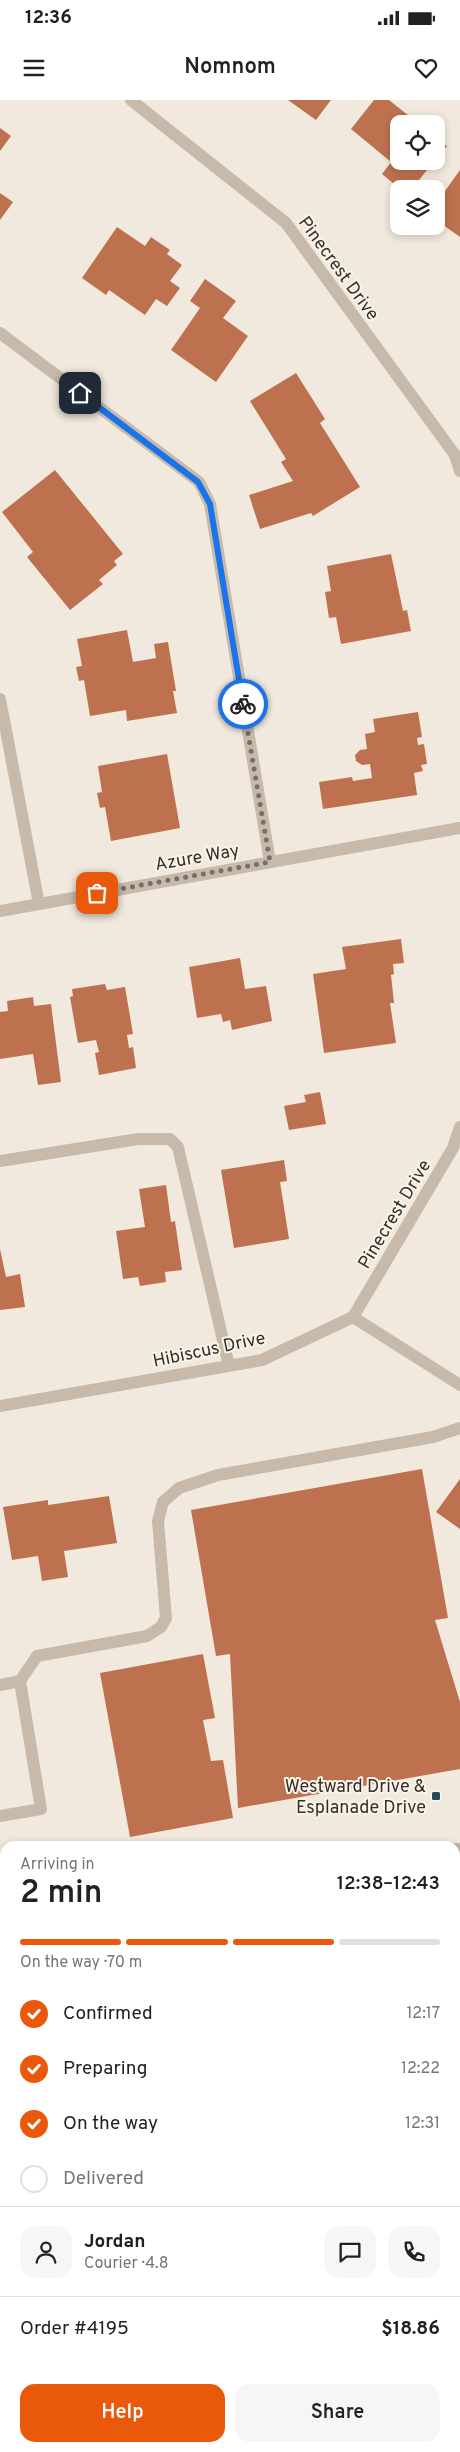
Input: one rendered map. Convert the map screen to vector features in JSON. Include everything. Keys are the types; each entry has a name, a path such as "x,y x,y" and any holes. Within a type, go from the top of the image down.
{"street":[{"name":"Pinecrest Drive","path":"131,100 286,223 455,455 460,471"},
{"path":"0,333 198,482 210,504 270,862"},
{"path":"0,699 39,904"},
{"name":"Azure Way","path":"0,911 460,828"},
{"name":"Pinecrest Drive","path":"354,1317 453,1148 460,1127"},
{"path":"0,1161 138,1139 170,1139 178,1147 230,1366"},
{"path":"354,1317 460,1385"},
{"name":"Hibiscus Drive","path":"0,1406 262,1360 354,1317"},
{"path":"0,1816 41,1809 20,1681 37,1656 147,1636 161,1627 166,1618 158,1521 163,1502 179,1488 218,1475 433,1437 460,1428"},
{"path":"0,1685 20,1681"}],"building":[{"path":"288,100 331,100 316,120"},
{"path":"374,100 389,100 408,115 390,115 390,161 351,129"},
{"path":"0,128 11,136 0,151"},
{"path":"390,163 390,170 427,170 419,180 390,181 382,174"},
{"path":"460,170 460,237 445,226 445,191"},
{"path":"0,193 13,202 0,220"},
{"path":"117,227 145,246 151,237 170,250 167,254 182,265 170,281 180,288 167,306 156,299 145,315 109,290 106,295 82,278"},
{"path":"205,279 236,301 223,318 248,336 216,382 171,350 200,308 190,301"},
{"path":"296,373 325,419 320,423 360,487 313,516 311,513 260,529 249,495 293,481 281,462 286,459 250,401"},
{"path":"55,470 123,554 114,561 117,565 99,580 103,584 70,610 27,557 33,552 2,512"},
{"path":"391,554 403,611 407,610 411,631 341,644 336,617 329,618 325,592 331,591 327,566"},
{"path":"127,630 133,662 156,658 154,644 168,642 176,691 173,691 177,713 127,721 126,710 90,716 84,680 79,681 76,667 82,666 77,639"},
{"path":"418,712 422,737 417,738 418,745 424,744 427,764 421,765 423,771 414,773 417,795 323,809 319,782 352,777 353,781 372,778 370,764 362,765 356,761 355,755 360,750 367,749 365,734 375,732 373,719"},
{"path":"167,754 180,828 111,841 105,807 100,808 97,793 102,792 98,766"},
{"path":"401,939 404,963 393,964 394,974 391,975 394,1003 390,1003 396,1043 324,1053 313,974 346,969 342,947"},
{"path":"240,958 245,989 266,986 272,1021 232,1030 230,1020 223,1022 221,1014 197,1018 189,967"},
{"path":"105,984 107,990 125,987 133,1034 127,1035 129,1048 133,1047 136,1068 99,1075 95,1053 99,1052 96,1040 78,1043 70,997 73,996 72,989"},
{"path":"33,997 34,1006 51,1004 61,1082 38,1085 33,1054 0,1059 0,1012 8,1011 7,1001"},
{"path":"320,1092 326,1124 289,1130 284,1106 306,1102 304,1095"},
{"path":"284,1160 287,1181 280,1182 289,1239 234,1248 221,1170"},
{"path":"166,1185 171,1222 175,1221 182,1270 165,1272 166,1282 140,1286 138,1277 123,1279 116,1231 145,1227 139,1189"},
{"path":"0,1249 6,1277 20,1274 25,1307 0,1310"},
{"path":"422,1469 448,1618 435,1620 460,1702 460,1769 238,1808 230,1654 216,1656 191,1510"},
{"path":"460,1479 460,1529 436,1512"},
{"path":"109,1496 117,1543 64,1551 68,1577 42,1581 38,1556 12,1560 3,1507 48,1500 48,1505"},
{"path":"203,1654 215,1718 203,1720 211,1761 223,1760 233,1818 130,1837 100,1673"}],"way so far":[{"path":"97,893 270,862 243,704"}],"place":[{"name":"Westward Drive & Esplanade Drive","path":"436,1796"}],"route":[{"path":"80,393 177,464 198,482 210,504 243,704"}]}
